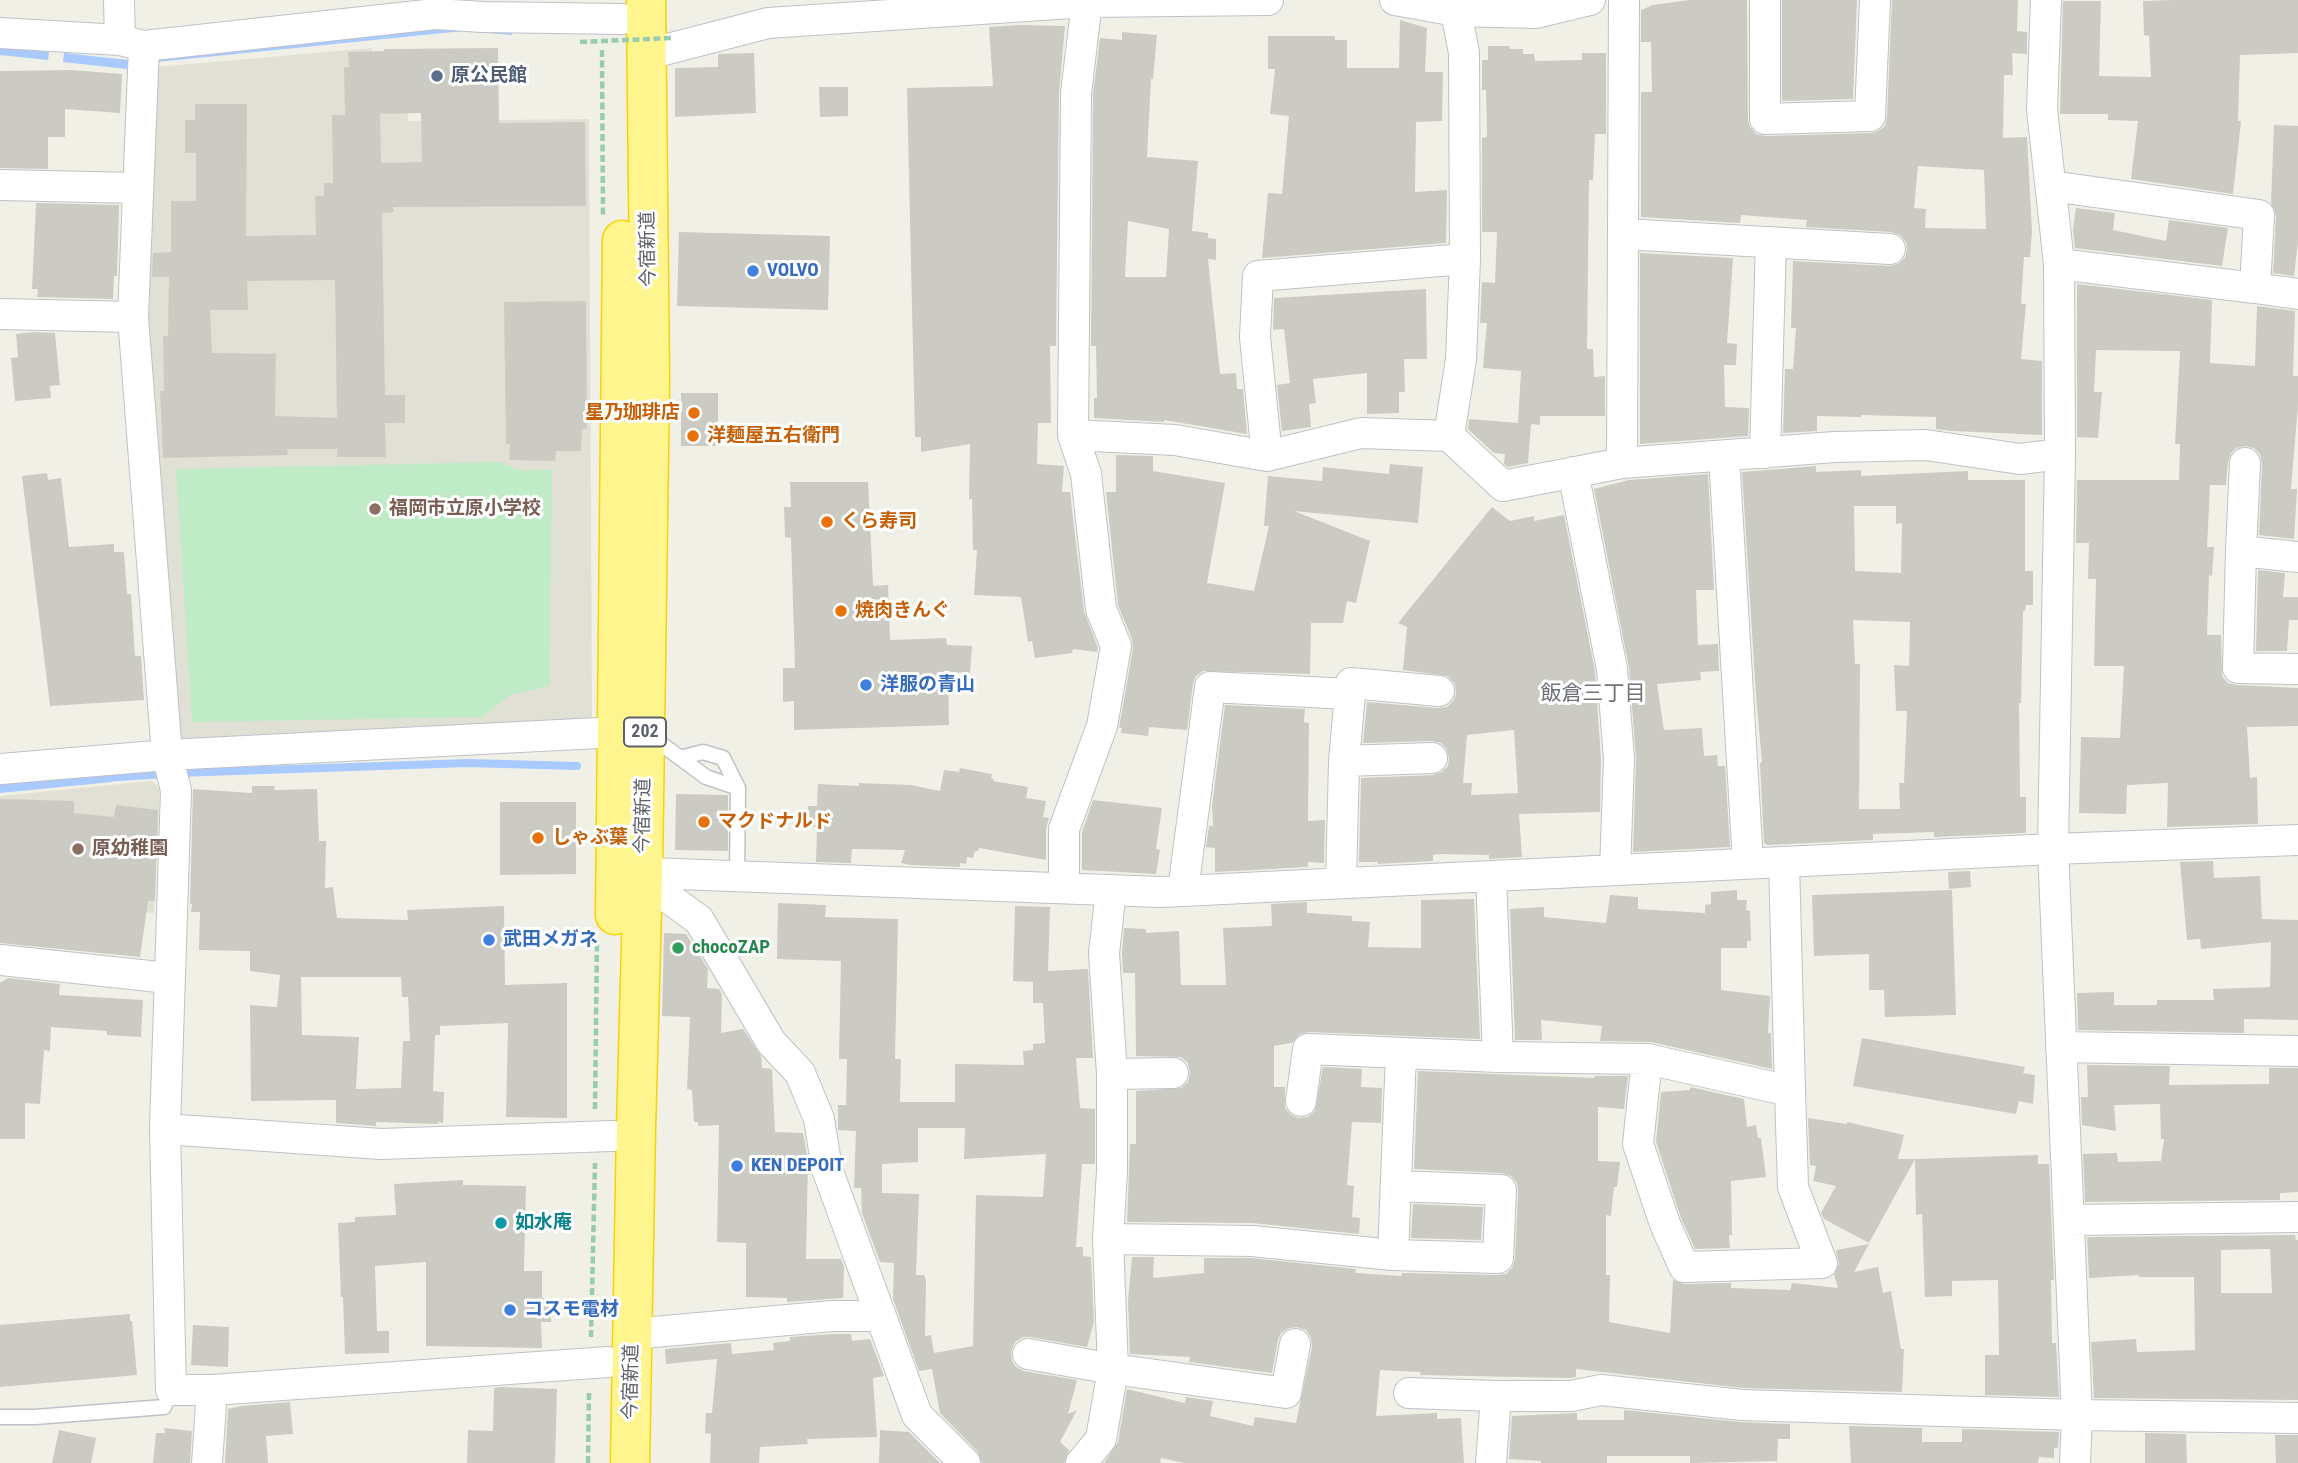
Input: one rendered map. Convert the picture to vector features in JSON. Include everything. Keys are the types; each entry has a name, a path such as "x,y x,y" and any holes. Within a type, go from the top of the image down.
{"highway":[{"name":"今宿新道","path":"630,6 659,45 650,379 629,872 612,1136 620,1348 631,1463"},
{"name":"今宿新道","path":"606,1463 620,1348 629,872 618,732 622,343 630,6"}],"street":[{"path":"119,0 132,43 138,188 133,317 167,755 176,790 165,1129 171,1390 212,1390 620,1348 832,1316 879,1316"},
{"path":"659,45 664,50 768,23 1087,2 1268,0"},
{"path":"1395,0 1456,11 1536,13 1590,0"},
{"path":"1622,463 1624,0"},
{"path":"1765,0 1765,119 1870,116 1875,0"},
{"path":"2046,0 2042,109 2059,264 2060,454 2053,849 2077,1415 2075,1463"},
{"path":"1064,888 1064,829 1102,726 1116,646 1101,609 1086,474 1073,435 1076,93 1087,2"},
{"path":"0,33 132,43 435,14 483,18 630,6"},
{"path":"1449,436 1461,359 1465,259 1464,53 1456,11"},
{"path":"0,186 138,188"},
{"path":"2051,186 2259,215 2255,288"},
{"path":"1623,234 1890,249"},
{"path":"1765,453 1771,242"},
{"path":"1268,456 1255,337 1258,276 1465,259"},
{"path":"2059,264 2298,294"},
{"path":"0,314 133,317"},
{"path":"1073,435 1175,440 1268,456 1361,433 1449,436 1503,486 1622,463 1835,447 1926,445 2021,458 2060,454"},
{"path":"1724,456 1748,863"},
{"path":"2245,463 2238,668 2298,669"},
{"path":"1573,472 1612,669 1619,759 1615,870"},
{"path":"2241,551 2298,556"},
{"path":"1341,883 1344,761 1351,683 1439,691"},
{"path":"1183,890 1210,687 1350,694"},
{"path":"0,769 167,755 618,732"},
{"path":"1344,761 1432,758"},
{"path":"629,872 1111,890 1183,890 2298,839"},
{"path":"1647,1059 1638,1144 1665,1224 1684,1268 1822,1263 1793,1187 1784,862"},
{"path":"629,872 699,920 771,1042 800,1073 819,1119 827,1169 917,1415 965,1463"},
{"path":"1491,876 1498,1057"},
{"path":"1081,1463 1101,1439 1113,1369 1108,1239 1112,1171 1112,1074 1104,953 1111,890"},
{"path":"0,960 168,978"},
{"path":"2061,1047 2298,1051"},
{"path":"1301,1101 1308,1049 1498,1057 1647,1059 1790,1091"},
{"path":"1393,1255 1401,1054"},
{"path":"1112,1074 1173,1073"},
{"path":"165,1129 381,1144 612,1136"},
{"path":"1108,1239 1252,1241 1393,1255 1498,1258 1501,1190 1396,1186"},
{"path":"2069,1220 2298,1217"},
{"path":"1028,1354 1113,1369 1286,1393 1296,1345"},
{"path":"207,1463 212,1390"},
{"path":"1409,1393 1572,1396 1601,1390 1742,1405 2077,1415 2298,1418"},
{"path":"1491,1463 1496,1396"}],"lane":[{"path":"660,743 706,777 738,788"},
{"path":"680,758 702,752 723,758 738,788 737,876"},
{"path":"0,1417 35,1417 164,1407 171,1390"}],"path":[{"path":"580,42 659,45"}],"shaded area":[{"name":"福岡市立原小学校","path":"372,48 374,95 407,94 408,121 589,119 592,719 187,745 178,738 142,298 156,67"},
{"name":"原幼稚園","path":"151,781 160,788 154,913 0,901 0,796"}],"green space":[{"path":"499,462 522,471 552,469 549,686 510,695 482,717 192,722 176,469"}],"water":[{"path":"461,22 513,26 512,35 463,31 157,62 157,55"},
{"path":"0,46 49,52 48,60 0,55"},
{"path":"64,53 128,60 127,69 63,62"},
{"path":"112,773 112,782 0,793 0,784"}],"building":[{"path":"1689,0 1747,0 1748,120 1756,134 1766,136 1871,133 1885,126 1892,0 2018,0 2017,31 2027,32 2027,54 2012,53 2013,75 2004,75 2003,138 2027,137 2032,232 2030,257 2024,257 2021,304 2026,304 2021,359 2042,361 2042,435 1936,429 1936,417 1861,415 1817,416 1817,431 1783,433 1785,369 1793,369 1796,328 1791,328 1793,261 1890,266 1905,258 1906,242 1900,235 1891,232 1806,227 1807,220 1741,215 1740,223 1641,217 1641,92 1652,92 1651,42 1641,42 1641,10 1653,5","holes":["1918,166 1984,170 1986,229 1925,228 1926,209 1914,208"]},
{"path":"1782,0 1857,0 1853,99 1782,101"},
{"path":"2298,0 2298,53 2240,55 2238,121 2241,121 2233,194 2131,179 2138,121 2108,120 2108,114 2060,114 2063,1 2101,1 2099,76 2151,77 2149,36 2144,35 2143,1"},
{"path":"1400,20 1427,28 1425,72 1443,72 1442,121 1416,122 1415,192 1447,190 1446,243 1262,258 1268,193 1282,194 1289,116 1270,114 1275,69 1268,69 1268,36 1335,36 1335,40 1347,40 1347,68 1399,68"},
{"path":"1065,26 1059,93 1056,346 1050,346 1051,423 1038,423 1037,464 1064,466 1062,492 1070,492 1084,611 1098,648 1097,652 1073,649 1072,653 1035,658 1032,641 1028,642 1021,597 974,595 977,550 973,550 972,499 969,499 970,444 921,452 921,437 915,437 907,88 993,86 989,27"},
{"path":"1122,32 1157,35 1151,79 1147,157 1198,161 1192,231 1208,233 1208,238 1216,239 1216,260 1208,259 1220,374 1236,373 1237,389 1243,389 1247,434 1164,420 1094,418 1094,398 1097,398 1096,346 1091,346 1093,94 1100,38 1122,40","holes":["1128,221 1169,229 1166,277 1125,277"]},
{"path":"1488,46 1523,49 1523,54 1534,54 1535,61 1582,60 1582,53 1606,53 1606,134 1595,134 1593,180 1589,180 1587,349 1593,349 1594,377 1605,376 1605,416 1540,416 1540,425 1531,424 1528,463 1508,467 1504,464 1505,454 1494,453 1468,429 1469,419 1518,423 1521,371 1483,368 1487,323 1480,323 1482,282 1495,283 1497,232 1482,232 1482,138 1487,137 1482,60 1488,60"},
{"path":"498,48 499,123 585,122 586,206 393,207 394,212 382,213 385,395 405,395 405,423 385,423 386,457 337,457 337,449 287,449 288,455 163,458 160,391 164,391 163,336 168,336 169,277 152,277 153,253 171,252 171,201 196,201 196,153 185,153 185,120 195,120 195,104 247,104 246,236 316,235 315,196 324,196 324,183 333,183 332,115 345,115 344,67 349,67 348,52","holes":["421,113 422,162 381,163 380,114","335,280 337,418 275,416 276,354 212,353 210,310 248,310 247,281"]},
{"path":"754,53 756,113 675,117 675,68 718,67 718,54"},
{"path":"72,70 122,74 120,113 65,109 65,137 48,137 48,169 0,168 0,71"},
{"path":"819,87 848,87 848,116 820,117"},
{"path":"2274,125 2298,126 2298,242 2294,276 2273,273 2276,216 2271,203"},
{"path":"36,203 119,205 117,276 114,276 113,299 37,297 38,289 32,289"},
{"path":"2076,208 2115,213 2113,230 2166,241 2169,220 2228,228 2222,266 2075,248 2073,229"},
{"name":"VOLVO","path":"679,232 830,236 828,310 677,306"},
{"path":"1640,253 1733,258 1727,343 1737,344 1736,365 1724,365 1725,407 1749,408 1748,436 1640,444"},
{"path":"2077,284 2212,300 2210,363 2255,366 2257,306 2295,311 2293,376 2298,376 2298,406 2291,489 2297,489 2294,539 2259,535 2262,464 2260,454 2254,448 2236,448 2228,462 2226,485 2210,485 2207,547 2214,547 2212,576 2209,575 2207,635 2221,635 2222,676 2228,683 2237,685 2298,688 2298,726 2247,727 2250,778 2257,777 2258,824 2167,827 2168,783 2127,785 2126,814 2079,813 2081,737 2120,738 2124,666 2094,666 2096,579 2088,579 2089,543 2076,543 2077,480 2179,480 2180,444 2175,444 2180,351 2096,350 2094,392 2102,392 2098,438 2077,437"},
{"path":"1426,289 1427,359 1404,359 1405,392 1399,392 1399,413 1367,414 1367,373 1313,379 1316,403 1309,404 1311,427 1282,431 1277,385 1290,383 1284,329 1273,330 1274,298"},
{"path":"586,301 587,429 582,429 581,451 556,451 555,461 509,460 510,444 506,444 504,302"},
{"path":"55,333 60,385 50,386 51,398 15,401 11,358 18,357 16,334"},
{"path":"681,393 718,393 718,446 681,446"},
{"path":"1116,455 1153,456 1153,471 1225,483 1207,583 1254,591 1269,526 1264,526 1268,476 1322,481 1323,467 1389,474 1390,464 1423,467 1418,523 1294,511 1370,541 1356,603 1347,601 1343,623 1311,623 1310,674 1203,671 1196,676 1193,684 1187,730 1149,727 1148,736 1121,733 1122,728 1119,728 1133,648 1118,605 1106,492 1116,492"},
{"path":"1816,466 1816,472 1861,470 1861,476 1968,471 1968,480 2025,480 2025,571 2033,571 2033,605 2026,605 2023,611 2019,703 2020,797 2026,797 2026,833 1934,837 1934,832 1873,834 1873,840 1768,845 1764,843 1762,762 1742,472","holes":["1854,506 1896,506 1896,524 1902,523 1901,573 1855,571","1853,620 1910,622 1909,666 1894,665 1896,711 1907,711 1904,783 1899,783 1900,809 1859,809 1860,664 1855,664"]},
{"path":"47,473 48,480 61,478 69,547 114,544 114,552 124,552 127,594 131,594 135,656 141,656 144,700 50,706 22,476"},
{"path":"1708,474 1714,590 1696,590 1698,645 1718,644 1719,671 1700,672 1701,680 1657,684 1664,730 1702,728 1704,756 1717,755 1718,766 1725,766 1730,847 1633,852 1636,759 1629,668 1594,489 1629,480"},
{"path":"790,482 868,482 873,586 888,585 890,640 946,638 947,645 972,646 970,673 948,672 949,725 794,730 794,701 783,702 783,668 795,668 791,538 785,537 784,507 791,507"},
{"path":"1492,507 1510,521 1534,516 1534,521 1564,515 1595,671 1601,759 1600,812 1519,814 1522,857 1489,859 1489,855 1439,854 1433,855 1433,861 1378,864 1359,862 1361,778 1433,775 1448,766 1446,748 1441,743 1363,743 1367,702 1437,708 1447,707 1454,700 1455,684 1448,676 1403,670 1407,627 1398,623","holes":["1514,730 1518,793 1471,795 1472,783 1463,783 1467,735"]},
{"path":"2258,570 2285,573 2283,597 2298,597 2298,620 2289,620 2287,651 2256,651"},
{"path":"1225,705 1305,709 1304,722 1309,723 1308,821 1325,820 1324,863 1308,862 1308,867 1215,872 1215,848 1206,847 1209,826 1213,826 1212,806"},
{"path":"960,768 992,774 993,781 1028,787 1026,798 1046,801 1043,817 1049,818 1046,829 1046,860 979,848 973,858 967,857 966,864 960,863 960,867 911,865 901,863 905,850 852,849 851,863 816,862 817,827 807,826 808,806 817,806 818,784 911,785 940,791 944,770 959,772"},
{"path":"252,786 275,786 274,790 317,789 319,841 326,841 325,888 333,887 337,918 408,920 407,910 504,906 505,985 567,983 567,1118 506,1117 508,1023 440,1026 440,1035 435,1035 433,1091 444,1092 443,1123 376,1122 376,1126 336,1123 336,1100 251,1101 250,1005 277,1007 280,975 250,971 250,951 199,950 200,912 191,912 190,904 193,789 252,793","holes":["301,977 401,977 402,997 408,997 410,1041 403,1041 401,1088 356,1089 359,1037 302,1035"]},
{"name":"マクドナルド","path":"676,794 728,795 728,851 675,850"},
{"name":"原幼稚園","path":"0,799 74,801 74,813 114,817 116,805 158,810 155,901 148,901 140,957 0,943"},
{"path":"1093,800 1162,808 1156,849 1160,850 1156,874 1082,870 1082,832"},
{"name":"しゃぶ葉","path":"500,802 576,802 576,874 500,875"},
{"path":"2213,861 2214,878 2260,876 2262,919 2298,920 2298,1020 2244,1019 2244,1033 2078,1030 2077,993 2114,992 2114,1005 2157,1005 2157,1000 2214,1000 2213,989 2270,987 2271,942 2201,949 2200,939 2187,940 2180,862"},
{"path":"1970,871 1971,887 1949,889 1948,872"},
{"path":"1737,890 1737,900 1747,900 1751,941 1747,941 1747,948 1721,948 1721,990 1770,996 1768,1033 1771,1033 1772,1069 1651,1042 1600,1041 1602,1026 1541,1020 1542,1040 1515,1040 1510,909 1544,907 1544,917 1606,923 1610,895 1638,897 1638,909 1705,913 1705,905 1711,904 1711,892"},
{"path":"1952,890 1956,1015 1885,1017 1884,990 1869,990 1869,954 1814,956 1812,895"},
{"path":"1474,899 1480,1039 1309,1032 1300,1034 1292,1043 1274,1046 1274,1087 1285,1087 1285,1108 1298,1118 1308,1117 1315,1111 1323,1067 1362,1069 1361,1087 1382,1088 1381,1123 1352,1122 1347,1185 1354,1186 1352,1217 1360,1218 1359,1234 1252,1223 1127,1222 1130,1144 1136,1144 1136,1091 1181,1088 1188,1082 1190,1073 1188,1063 1181,1057 1136,1056 1135,973 1123,973 1124,928 1146,929 1146,933 1179,931 1181,985 1226,985 1223,928 1272,926 1271,904 1307,902 1307,913 1352,916 1352,921 1370,922 1368,947 1421,948 1421,900"},
{"path":"778,903 826,905 825,917 898,919 895,1059 901,1059 900,1102 955,1102 955,1064 1024,1065 1023,1051 1033,1050 1033,1044 1045,1043 1043,1003 1033,1003 1033,982 1013,981 1015,906 1050,907 1048,971 1088,969 1093,1058 1076,1058 1080,1108 1095,1109 1095,1164 1082,1164 1076,1247 1083,1247 1083,1256 1091,1257 1094,1322 1087,1347 1023,1337 1015,1342 1011,1352 1016,1367 1024,1371 1077,1380 1068,1414 1077,1410 1060,1442 1069,1450 1064,1463 982,1463 977,1451 940,1413 932,1369 919,1371 893,1299 894,1263 880,1262 862,1213 861,1188 854,1188 856,1131 838,1130 838,1105 846,1105 847,1059 839,1059 841,961 777,959","holes":["918,1128 965,1128 964,1159 1046,1154 1043,1197 976,1195 973,1346 934,1353 931,1335 925,1336 926,1281 924,1275 916,1275 919,1194 882,1193 882,1164 918,1162"]},
{"path":"664,933 686,934 708,969 707,988 719,989 722,994 721,1033 743,1029 761,1056 762,1068 772,1069 775,1132 803,1133 808,1160 806,1259 841,1259 844,1266 843,1298 787,1302 787,1298 746,1297 746,1243 717,1242 719,1125 698,1126 698,1122 694,1122 692,1090 687,1089 690,1017 662,1016"},
{"path":"8,978 60,984 59,995 143,1000 141,1037 107,1035 107,1031 51,1027 50,1051 44,1050 40,1104 25,1103 25,1139 0,1139 0,983"},
{"path":"1862,1038 2025,1067 2023,1073 2035,1075 2033,1104 2019,1101 2016,1114 1853,1086"},
{"path":"2087,1065 2170,1066 2169,1085 2269,1084 2269,1068 2298,1068 2298,1192 2280,1193 2280,1200 2085,1202 2083,1154 2117,1153 2118,1162 2161,1161 2164,1139 2161,1139 2160,1104 2114,1105 2116,1131 2082,1125 2081,1097 2088,1097"},
{"path":"1418,1071 1594,1078 1628,1076 1624,1109 1598,1107 1598,1161 1620,1162 1611,1216 1606,1215 1606,1275 1610,1275 1609,1322 1670,1333 1673,1280 1685,1284 1731,1283 1731,1288 1790,1290 1792,1283 1838,1288 1834,1275 1839,1264 1836,1250 1869,1244 1854,1272 1878,1267 1883,1293 1891,1291 1901,1349 1904,1349 1902,1392 1743,1388 1576,1369 1576,1377 1569,1378 1420,1375 1421,1372 1380,1370 1376,1416 1437,1413 1437,1419 1461,1418 1464,1463 1184,1463 1161,1458 1160,1463 1104,1463 1118,1442 1127,1389 1185,1403 1186,1397 1213,1401 1210,1416 1253,1426 1255,1417 1296,1423 1312,1347 1306,1330 1297,1327 1281,1333 1272,1373 1189,1362 1190,1357 1130,1354 1128,1301 1132,1257 1154,1257 1153,1278 1204,1273 1204,1258 1251,1258 1356,1269 1355,1273 1402,1276 1402,1273 1497,1275 1506,1274 1512,1268 1515,1259 1518,1191 1517,1183 1511,1176 1502,1173 1414,1169"},
{"path":"1690,1087 1744,1099 1747,1127 1756,1125 1758,1138 1761,1138 1766,1177 1731,1181 1730,1248 1695,1249 1681,1218 1656,1142 1661,1092 1690,1090"},
{"path":"1808,1118 1847,1122 1904,1135 1898,1159 1915,1159 1869,1243 1824,1219 1821,1213 1836,1186 1813,1181 1816,1166 1810,1165"},
{"path":"2038,1155 2038,1164 2049,1164 2054,1280 2051,1280 2052,1343 2056,1343 2059,1397 1985,1395 1985,1355 1999,1355 1998,1280 1952,1281 1952,1296 1925,1297 1922,1214 1916,1215 1915,1159"},
{"path":"463,1180 463,1185 526,1186 524,1271 542,1271 542,1298 551,1298 551,1322 541,1322 542,1348 426,1346 426,1262 375,1266 377,1331 389,1331 389,1353 345,1354 338,1223 355,1222 355,1217 396,1215 394,1184"},
{"path":"1413,1204 1483,1207 1481,1240 1411,1238"},
{"path":"2295,1235 2298,1240 2298,1400 2094,1398 2091,1342 2136,1339 2137,1352 2195,1350 2194,1277 2139,1275 2089,1278 2087,1237","holes":["2270,1249 2272,1293 2221,1293 2221,1250"]},
{"path":"130,1314 137,1375 0,1387 0,1325"},
{"path":"193,1325 229,1327 228,1367 191,1365"},
{"path":"851,1334 852,1341 870,1339 884,1376 873,1378 877,1437 807,1439 808,1444 760,1447 759,1463 710,1463 711,1434 705,1433 706,1413 712,1413 717,1359 666,1364 665,1349 731,1343 732,1354 774,1350 773,1343 790,1341 790,1337"},
{"path":"494,1388 557,1389 555,1463 467,1463 468,1430 493,1431"},
{"path":"290,1402 293,1434 266,1436 268,1463 225,1463 228,1409"},
{"path":"1624,1410 1740,1422 1790,1424 1790,1439 1778,1439 1777,1461 1690,1463 1690,1456 1607,1456 1607,1463 1541,1463 1509,1459 1512,1416 1577,1413 1577,1420 1624,1420"},
{"path":"1849,1426 1922,1428 1922,1442 1962,1442 1962,1429 2059,1432 2058,1448 2054,1448 2054,1458 2039,1457 2038,1463 1851,1463"},
{"path":"164,1428 192,1431 190,1463 153,1463 156,1433 165,1433"},
{"path":"59,1430 96,1438 91,1463 52,1463"},
{"path":"880,1430 909,1432 940,1463 879,1463"},
{"path":"2145,1433 2186,1434 2187,1463 2145,1463"},
{"path":"2275,1435 2298,1435 2298,1463 2276,1463"}],"waterway":[{"path":"178,773 468,763 577,766"},
{"path":"104,778 165,774"}],"place":[{"name":"原公民館","path":"437,76"},
{"name":"VOLVO","path":"753,271"},
{"name":"星乃珈琲店","path":"694,413"},
{"name":"洋麺屋五右衛門","path":"693,436"},
{"name":"福岡市立原小学校","path":"375,509"},
{"name":"くら寿司","path":"827,522"},
{"name":"焼肉きんぐ","path":"841,611"},
{"name":"洋服の青山","path":"866,685"},
{"name":"マクドナルド","path":"704,822"},
{"name":"しゃぶ葉","path":"538,838"},
{"name":"原幼稚園","path":"78,849"},
{"name":"武田メガネ","path":"489,940"},
{"name":"chocoZAP","path":"678,948"},
{"name":"KEN DEPOIT","path":"737,1166"},
{"name":"如水庵","path":"501,1223"},
{"name":"コスモ電材","path":"510,1310"}],"district":[{"name":"飯倉三丁目","path":"1593,695"}]}
